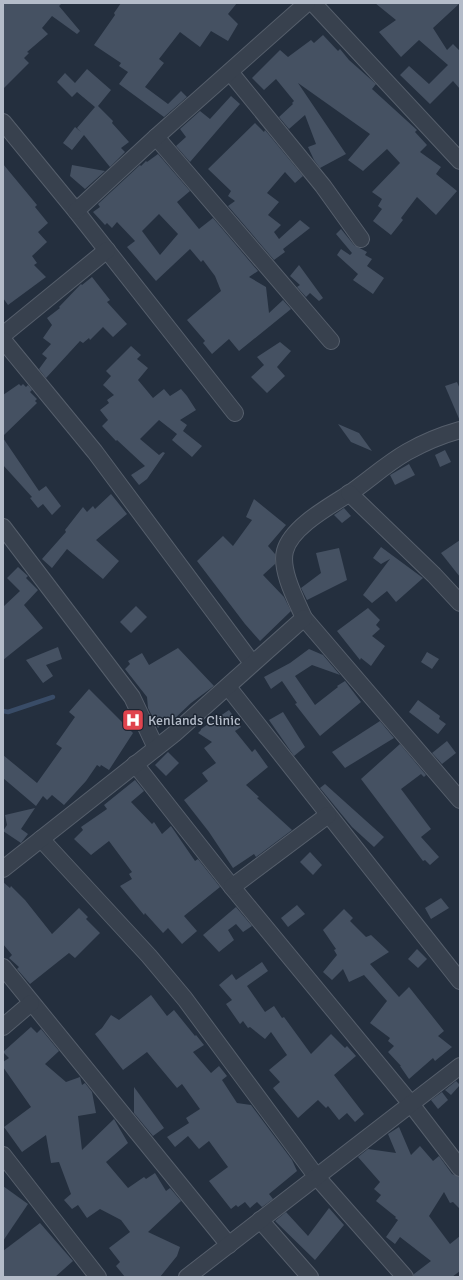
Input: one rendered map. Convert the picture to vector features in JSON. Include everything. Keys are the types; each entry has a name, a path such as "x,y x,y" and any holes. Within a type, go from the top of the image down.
{"street":[{"path":"76,211 156,137 307,3"},
{"path":"313,3 460,161"},
{"path":"230,72 323,186 361,239"},
{"path":"3,122 107,250 234,413"},
{"path":"156,137 331,341"},
{"path":"3,335 107,250"},
{"path":"3,340 95,452 252,662"},
{"path":"460,430 445,434 407,452 325,508 299,530 285,550 284,561 291,589 304,618 460,800"},
{"path":"349,493 434,574 460,603"},
{"path":"3,527 132,697 156,748"},
{"path":"3,869 156,748 228,687 252,662 304,618"},
{"path":"228,687 328,815 458,973"},
{"path":"136,764 232,887 411,1104 460,1168"},
{"path":"232,887 328,815"},
{"path":"41,839 149,956 185,999 316,1176 404,1277"},
{"path":"3,967 229,1245"},
{"path":"3,1027 31,1003"},
{"path":"187,1277 460,1066"},
{"path":"3,1155 98,1277"},
{"path":"260,1220 310,1277"}],"building":[{"path":"3,3 62,3 59,6 80,31 77,34 52,16 42,28 48,34 27,52 29,53 24,58 29,63 3,89"},
{"path":"121,3 237,3 228,14 238,24 228,41 211,31 200,47 180,32 159,59 164,63 145,87 168,104 181,91 187,97 164,117 119,84 128,72 119,66 121,63 94,45 115,15 114,13"},
{"path":"375,3 460,3 433,28 447,50 453,44 460,51 460,89 453,81 430,104 400,75 409,66 429,84 448,65 419,40 401,57 379,32 396,20"},
{"path":"323,35 338,51 340,49 349,60 376,84 372,89 417,130 415,132 427,145 420,152 441,167 436,174 457,191 436,215 417,197 401,218 403,220 391,235 373,221 382,209 378,206 382,199 372,192 400,163 387,149 363,171 348,160 370,134 298,83 346,154 320,168 314,160 308,147 316,144 305,115 289,129 279,117 293,104 292,103 294,101 276,79 264,90 252,78 280,50 288,57 311,40 314,43"},
{"path":"87,69 111,90 98,106 113,121 112,123 129,142 121,148 125,152 110,167 84,135 72,150 63,143 75,127 81,132 77,128 95,107 77,92 72,97 57,82 65,73 75,83"},
{"path":"231,96 240,104 190,162 176,146 186,137 180,129 200,111 210,119"},
{"path":"255,123 264,132 265,130 303,176 295,183 285,172 267,193 279,202 268,215 281,225 274,232 279,239 300,220 310,228 283,249 285,252 274,260 228,206 235,201 228,196 231,191 208,169"},
{"path":"158,154 190,191 177,202 199,229 213,218 258,271 249,277 266,287 269,313 283,300 291,309 239,351 229,339 212,354 203,343 205,341 187,320 221,291 215,276 203,260 201,262 190,249 156,281 127,247 135,241 117,222 112,228 107,223 105,225 93,212 100,207 98,204 140,165 141,166 146,161 147,162","holes":["159,214 178,234 160,255 142,231"]},
{"path":"3,164 37,205 35,207 48,223 38,232 47,242 32,256 37,263 34,265 46,277 8,305 3,298"},
{"path":"72,165 105,171 85,189 70,176"},
{"path":"341,229 354,245 367,252 365,255 372,259 367,266 384,278 373,294 353,280 358,274 337,255 341,249 350,255 352,253 336,234"},
{"path":"299,265 323,298 319,301 310,293 306,297 297,287 300,285 290,276"},
{"path":"92,277 110,300 107,302 127,324 113,337 103,327 90,340 89,338 83,343 80,341 46,378 39,369 47,358 42,354 51,344 43,338 52,325 47,318 60,308 59,307 81,284 82,285"},
{"path":"280,342 291,351 277,367 285,376 267,393 251,377 264,365 257,357"},
{"path":"131,346 141,355 137,359 148,368 138,380 153,398 164,389 170,396 181,389 187,396 196,410 180,420 187,425 183,431 202,446 192,457 172,440 177,434 159,420 140,439 159,455 163,452 165,453 147,479 139,485 131,475 145,466 117,440 116,441 102,426 108,420 100,410 109,403 107,400 114,395 103,385 111,376 106,371"},
{"path":"457,382 460,389 460,421 445,386"},
{"path":"19,384 21,386 23,384 26,387 28,385 32,390 30,392 37,399 35,401 37,403 3,436 3,395"},
{"path":"338,424 359,433 372,451 351,442"},
{"path":"3,438 39,491 46,486 61,506 52,515 43,504 38,508 30,498 32,497 3,465"},
{"path":"445,450 451,462 440,467 435,455"},
{"path":"409,464 415,475 395,485 390,475"},
{"path":"111,494 127,514 96,540 119,561 103,579 67,549 52,568 42,559 66,532 65,530 83,507 87,512 93,506 95,509"},
{"path":"254,499 286,525 268,546 275,554 275,564 263,575 284,597 291,611 260,641 245,624 197,561 223,536 233,546 252,520 246,517"},
{"path":"344,508 351,516 342,523 334,515"},
{"path":"460,540 460,577 441,553"},
{"path":"381,547 423,578 396,602 387,591 372,603 363,595 390,559 381,564 373,558"},
{"path":"339,548 347,580 307,600 301,588 321,573 316,553"},
{"path":"18,567 28,576 26,578 38,590 24,605 43,628 3,660 3,607 20,591 7,578"},
{"path":"136,606 147,617 131,633 120,622"},
{"path":"368,608 380,620 376,625 380,629 372,636 385,646 371,666 361,658 360,660 337,631"},
{"path":"58,647 62,659 46,665 53,676 43,683 26,660"},
{"path":"178,648 214,686 191,703 171,722 167,718 158,728 148,708 147,697 125,669 130,664 128,661 142,653 149,665"},
{"path":"309,649 323,655 340,675 312,665 295,676 315,705 345,681 361,702 320,736 295,704 297,703 282,681 271,689 264,677 290,663"},
{"path":"427,652 439,659 432,669 421,662"},
{"path":"89,689 133,733 109,770 101,765 100,767 97,765 86,781 64,805 52,795 47,800 43,796 36,806 3,778 3,755 37,783 62,748 56,744 75,717 69,712"},
{"path":"418,700 440,716 439,719 446,724 438,734 409,712"},
{"path":"229,710 241,727 235,731 252,752 255,749 268,767 246,785 259,797 257,798 292,830 256,857 254,854 233,868 209,832 184,800 208,781 202,773 216,763 204,748 212,742 198,733 201,729"},
{"path":"283,712 305,747 294,756 269,720"},
{"path":"380,721 394,738 345,768 332,752"},
{"path":"447,741 456,753 442,764 432,753"},
{"path":"400,744 426,775 424,777 421,774 401,789 431,829 421,837 439,857 430,865 425,860 423,861 361,779"},
{"path":"168,752 179,763 166,776 155,765"},
{"path":"135,780 144,791 131,802 152,824 154,822 162,834 171,826 195,861 198,859 220,887 184,916 197,931 182,944 168,928 163,933 145,913 144,915 120,886 132,879 129,874 132,872 109,841 91,855 74,839 83,830 81,827 107,809 104,805"},
{"path":"325,784 384,837 374,847 352,827 320,788"},
{"path":"35,808 21,829 28,834 21,843 3,831 7,825 5,815"},
{"path":"310,852 322,865 313,875 300,862"},
{"path":"3,882 10,888 11,886 25,900 52,934 79,908 88,917 86,919 100,933 75,958 69,953 30,984 17,969 19,967 9,958 12,955 3,944"},
{"path":"441,898 449,908 431,919 425,908"},
{"path":"297,905 305,914 288,927 281,918"},
{"path":"236,907 252,926 243,932 236,924 228,930 234,940 219,952 203,935"},
{"path":"344,909 353,918 350,921 366,937 371,935 389,952 370,964 399,997 409,987 444,1031 438,1036 452,1047 435,1061 433,1058 409,1079 401,1066 388,1052 394,1046 388,1041 390,1038 370,1023 387,1001 364,975 349,982 343,969 332,980 323,972 337,955 334,950 336,949 323,930"},
{"path":"417,949 427,959 418,968 408,959"},
{"path":"262,962 268,971 247,986 265,1012 274,1006 282,1018 284,1017 311,1054 331,1034 345,1048 347,1046 356,1056 334,1075 364,1114 355,1122 347,1113 339,1120 328,1106 326,1108 318,1100 298,1118 273,1088 280,1082 269,1070 287,1055 271,1032 265,1039 250,1027 248,1028 243,1021 240,1024 226,1004 232,1000 219,985 232,974 236,980"},
{"path":"151,995 167,1016 174,1010 195,1036 196,1035 204,1045 193,1052 211,1073 219,1066 227,1076 222,1080 237,1103 251,1105 292,1160 297,1171 269,1194 273,1199 262,1207 257,1202 250,1208 245,1202 238,1207 236,1205 231,1209 209,1181 228,1167 209,1141 199,1149 188,1136 175,1147 167,1137 189,1123 186,1118 200,1109 182,1084 177,1088 147,1052 123,1070 95,1034 102,1028 111,1015 119,1020"},
{"path":"31,1027 37,1033 41,1029 59,1051 45,1064 66,1082 80,1077 82,1085 85,1083 92,1092 96,1113 78,1116 82,1150 114,1119 128,1143 106,1162 128,1188 144,1177 146,1179 155,1173 166,1191 170,1188 181,1201 148,1232 180,1247 177,1256 160,1277 125,1277 116,1266 120,1262 109,1248 130,1232 121,1220 100,1209 87,1218 78,1205 72,1209 64,1200 71,1194 59,1162 51,1163 46,1135 22,1152 4,1127 31,1107 3,1067 3,1062 9,1058 3,1052"},
{"path":"456,1081 460,1085 451,1095 445,1090"},
{"path":"134,1087 164,1128 153,1136 134,1113"},
{"path":"442,1092 448,1100 438,1109 431,1100"},
{"path":"399,1127 411,1155 420,1146 433,1161 439,1156 452,1174 460,1177 460,1209 453,1202 450,1203 444,1192 429,1216 450,1244 460,1236 460,1271 452,1277 414,1277 414,1274 431,1261 400,1237 395,1244 386,1237 398,1220 376,1201 381,1195 374,1189 380,1182 358,1157 368,1149 396,1153 388,1134"},
{"path":"3,1186 28,1204 3,1241"},
{"path":"329,1208 344,1225 315,1260 275,1221 286,1212 308,1236"},
{"path":"40,1223 73,1261 55,1277 3,1277 3,1251"}],"waterway":[{"path":"3,711 8,712 53,697"}],"place":[{"name":"Kenlands Clinic","path":"133,720"}]}
